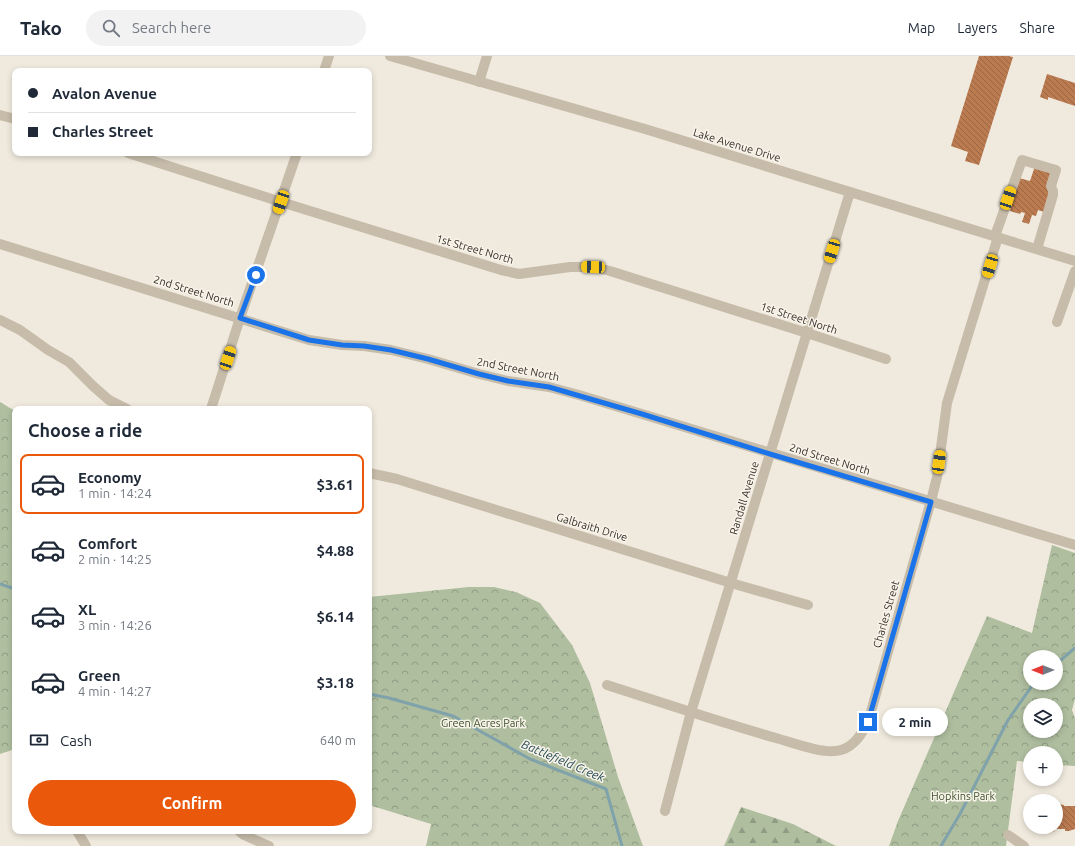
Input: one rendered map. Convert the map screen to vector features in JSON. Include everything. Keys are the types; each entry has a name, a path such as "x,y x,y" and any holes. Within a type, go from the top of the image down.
{"street":[{"path":"325,68 329,56"},
{"name":"Lake Avenue Drive","path":"390,56 645,129 1075,261"},
{"path":"479,82 488,56"},
{"path":"0,115 12,118"},
{"name":"1st Street North","path":"137,156 501,270 519,274 570,266 593,267 610,271 886,359"},
{"path":"212,406 240,318 296,156"},
{"name":"Charles Street","path":"607,685 808,747 828,751 842,750 853,744 868,722 931,502 937,477 947,403 1022,160 1056,170 1051,186 1053,195 1037,249"},
{"name":"Randall Avenue","path":"665,811 691,712 850,192"},
{"name":"2nd Street North","path":"0,244 309,340 391,350 508,381 549,387 1075,545"},
{"path":"1057,322 1075,271"},
{"path":"0,320 20,330 48,350 69,362 109,400 122,406"},
{"name":"Galbraith Drive","path":"372,474 397,479 808,606"},
{"path":"78,834 86,846"},
{"path":"243,834 269,846"},
{"path":"1008,835 1024,846"}],"green space":[{"path":"0,402 12,409 12,750 0,754"},
{"name":"Hopkins Park","path":"1052,545 1075,553 1075,699 1072,710 1075,718 1075,766 1063,765 1063,746 1023,746 1023,761 1017,761 1006,846 889,846 898,821 987,616 1032,633"},
{"name":"Green Acres Park","path":"469,587 494,587 516,592 540,603 572,645 590,683 618,777 643,846 426,846 431,824 372,806 372,597"},
{"path":"741,807 793,824 836,846 724,846"}],"building":[{"path":"979,56 1013,57 979,165 965,161 968,152 951,146"},
{"path":"1047,74 1075,83 1075,106 1048,97 1048,100 1040,97"},
{"path":"1035,166 1053,172 1051,191 1044,212 1038,210 1036,216 1032,215 1029,224 1022,222 1025,213 1021,212 1020,214 1010,211 1019,178 1030,181"},
{"path":"1063,805 1075,806 1075,829 1065,831 1065,829 1063,829"}],"waterway":[{"name":"Battlefield Creek","path":"0,584 12,588"},
{"path":"1063,658 1075,648"},
{"path":"941,846 960,814 1008,720 1029,690"},
{"name":"Battlefield Creek","path":"372,695 453,716 530,759 606,789 622,846"}],"route":[{"path":"256,275 240,318 309,340 391,350 508,381 549,387 931,502 868,722"}]}
